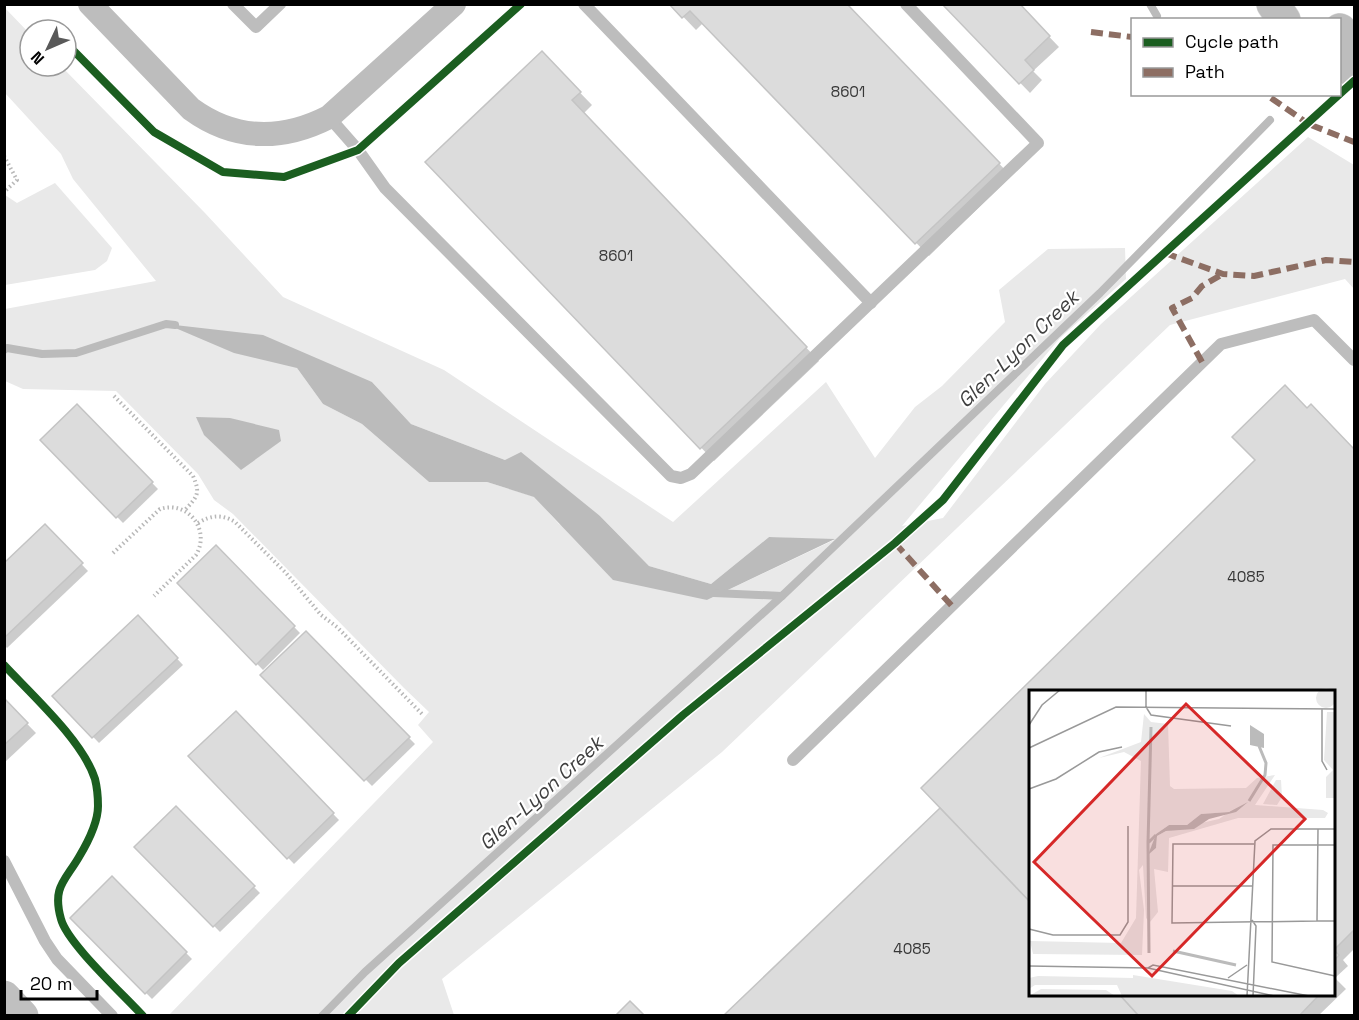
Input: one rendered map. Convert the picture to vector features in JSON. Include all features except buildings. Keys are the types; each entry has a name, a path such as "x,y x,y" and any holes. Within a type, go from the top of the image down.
{"main road":[{"path":"1273,4 1283,18"},
{"path":"1330,4 1338,18"}],"street":[{"path":"90,4 191,109 206,119 228,128 267,135 310,127 329,117 454,4"},
{"path":"4,997 22,1016"}],"lane":[{"path":"234,4 256,27 280,4"},
{"path":"584,4 871,303"},
{"path":"329,117 358,150 385,188 671,476 681,478 691,474 1038,143 906,4"},
{"path":"794,760 1221,344 1314,320 1354,360"},
{"path":"4,861 45,941 57,959 112,1016"}],"path":[{"path":"4,156 17,180 4,192"},
{"path":"1168,249 1190,233"},
{"path":"114,396 193,476 198,493 184,511"},
{"path":"112,553 160,509 176,507 198,523 202,539 196,555 154,596"},
{"path":"198,523 215,516 226,516 235,522 285,573 321,615 337,627 423,715"}],"shaded area":[{"path":"5,8 18,22 18,78 73,78 205,213 283,297 444,370 673,522 826,382 875,458 915,407 942,386 1005,322 999,290 1048,249 1125,248 1126,279 1060,338 902,526 943,518 1045,384 1101,324 1308,137 1354,165 1354,289 1345,279 1170,325 722,752 442,979 454,1015 169,1015 433,742 418,725 429,712 233,514 214,500 198,474 116,391 23,389 5,381 5,309 156,281 73,179 61,154 5,93","holes":["297,368 372,382 411,424 505,460 600,516 649,566 711,584 769,537 834,540 707,600 559,524 535,497 487,482 429,482 362,424 323,404"]},
{"path":"55,183 112,248 107,261 95,270 5,285 5,195 17,203"},
{"path":"166,324 263,335 372,382 411,424 505,460 521,452 600,516 649,566 711,584 769,537 835,539 707,600 613,580 534,497 487,482 429,482 362,424 323,404 297,368 234,353"},
{"path":"196,417 230,418 279,430 281,441 241,470 204,435"}],"waterway":[{"path":"1150,4 1157,16"},
{"name":"Glen-Lyon Creek","path":"714,593 782,596 1100,293 1270,120"},
{"name":"Glen-Lyon Creek","path":"4,350 7,348 42,354 76,353 166,324 175,325"},
{"name":"Glen-Lyon Creek","path":"322,1016 365,972 782,596"}],"marked path":[{"path":"1091,32 1131,37"},
{"path":"1271,98 1310,125"},
{"path":"1311,125 1354,142"},
{"path":"1165,253 1223,274 1254,276 1326,260 1354,262"},
{"path":"1202,362 1172,308 1192,298 1202,286 1223,274"},
{"path":"895,543 952,606"}],"cycle path":[{"path":"78,55 154,132 223,172 284,177 358,150 521,4"},
{"path":"1341,93 1354,81"},
{"path":"348,1016 399,963 683,715 895,543 943,500 1063,345 1337,96"},
{"path":"4,665 42,704 80,749 95,779 98,812 86,845 61,885 58,899 61,919 65,929 97,969 143,1016"}]}
